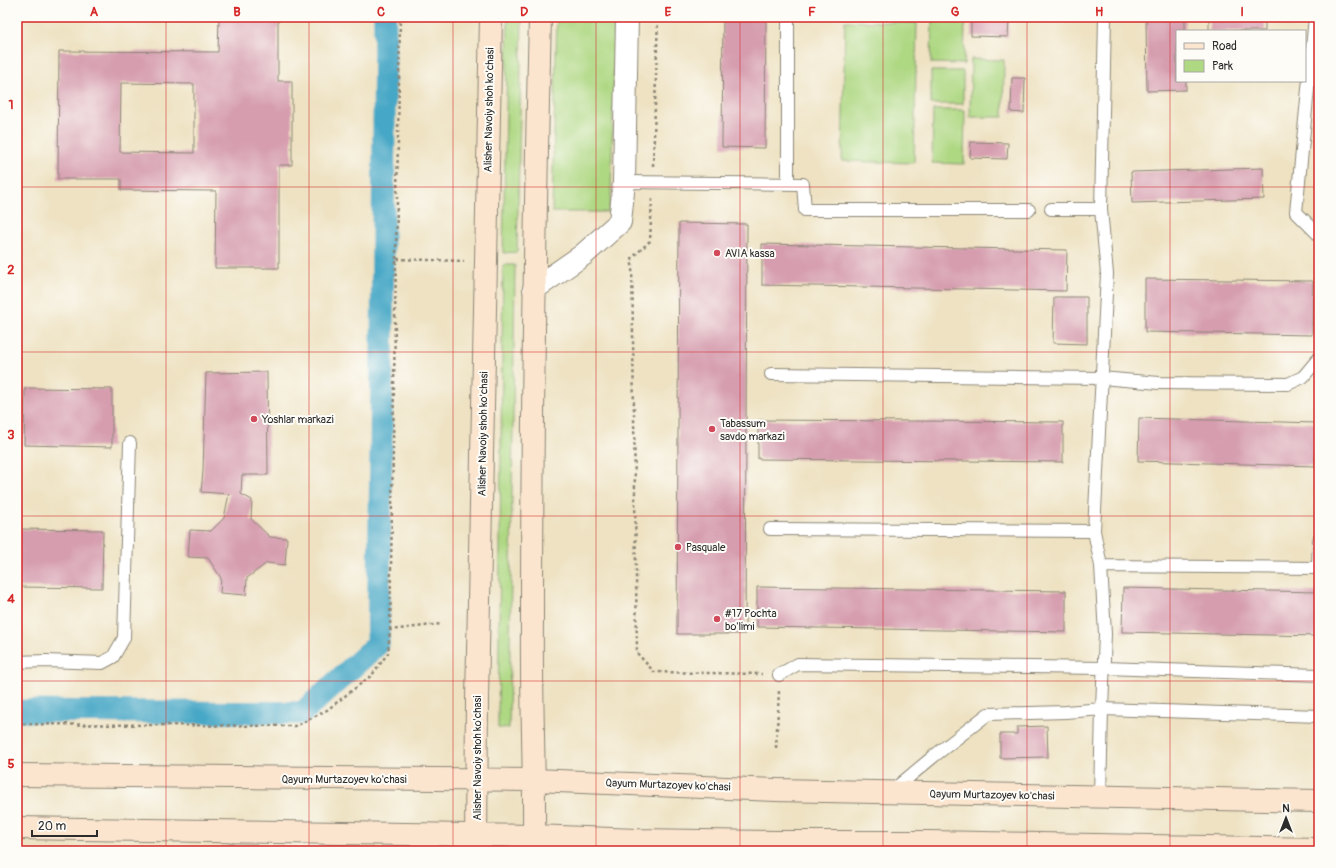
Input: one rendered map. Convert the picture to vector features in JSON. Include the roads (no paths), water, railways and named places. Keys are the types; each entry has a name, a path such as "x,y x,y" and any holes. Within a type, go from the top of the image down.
{"street":[{"name":"Alisher Navoiy shoh ko'chasi","path":"476,843 491,17"},
{"path":"534,844 532,622 534,289 540,17"},
{"path":"534,289 583,255 620,222 624,182 627,17"},
{"name":"Qayum Murtazoyev ko'chasi","path":"17,775 534,780 769,789 1319,801"},
{"path":"17,828 534,844 637,840 929,846 1319,849"}],"lane":[{"path":"788,17 788,183"},
{"path":"1100,797 1105,634 1101,566 1094,531 1107,274 1101,209 1105,17"},
{"path":"1315,17 1296,212 1319,235"},
{"path":"624,182 803,184 805,210 1029,210"},
{"path":"1051,209 1101,209"},
{"path":"771,374 1101,378 1159,383 1288,384 1303,376 1319,358"},
{"path":"17,662 46,661 102,663 113,657 124,638 130,443"},
{"path":"770,528 1094,531"},
{"path":"1101,566 1318,568 1319,540"},
{"path":"779,675 798,664 1104,668 1319,675"},
{"path":"890,792 988,714 1066,712 1102,709 1319,716"}],"waterway":[{"path":"17,711 302,713 378,644 385,17"}],"place":[{"name":"AVIA kassa","path":"717,253"},
{"name":"Yoshlar markazi","path":"254,419"},
{"name":"Tabassum savdo markazi","path":"712,429"},
{"name":"Pasquale","path":"678,547"},
{"name":"#17 Pochta bo'limi","path":"717,619"}]}
